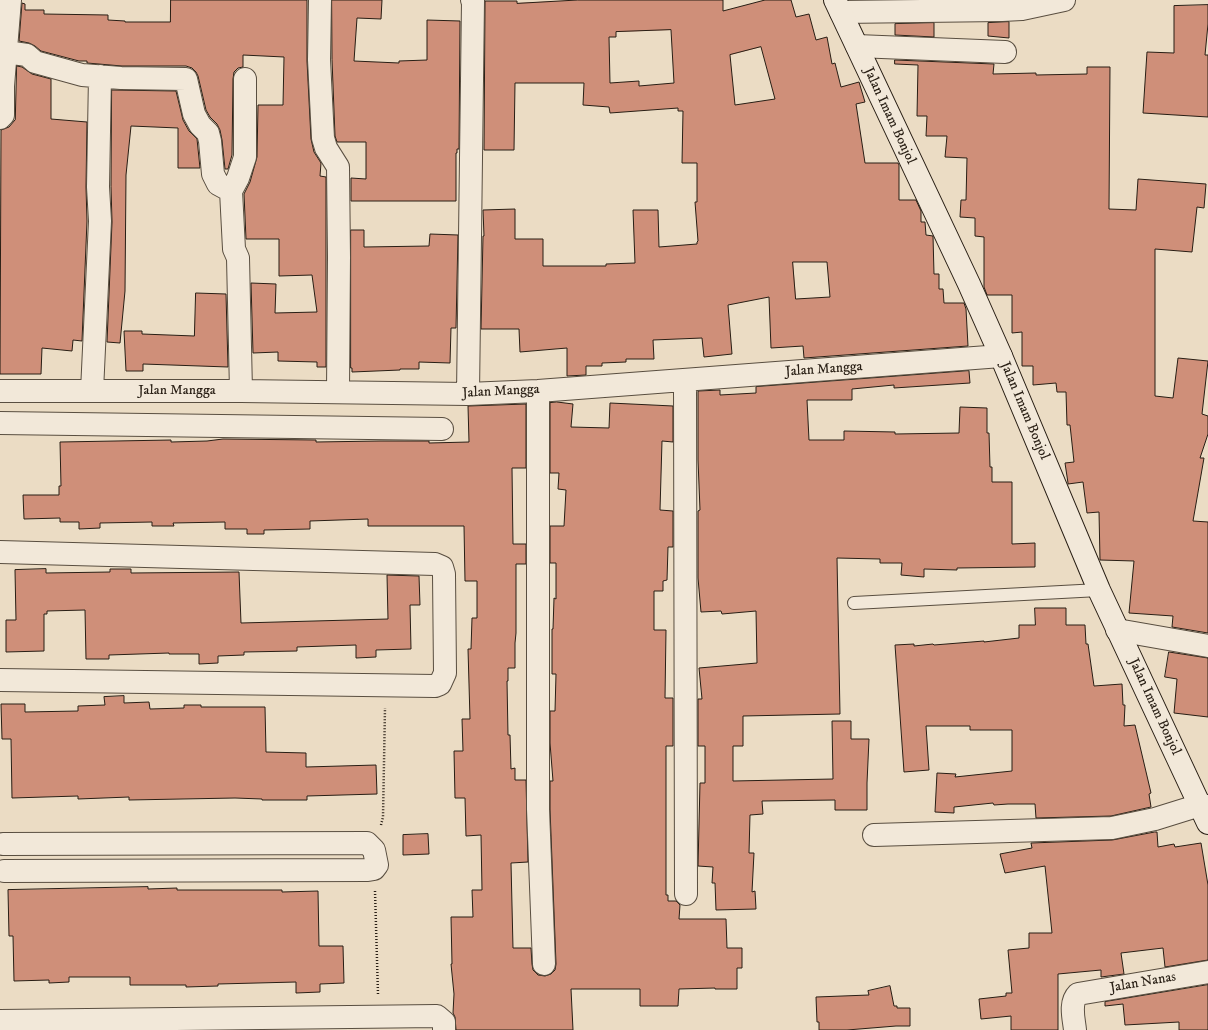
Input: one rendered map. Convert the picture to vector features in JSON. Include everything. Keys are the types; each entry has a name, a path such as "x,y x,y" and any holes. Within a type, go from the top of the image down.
{"street":[{"path":"0,118 3,115 10,0"},
{"path":"320,0 319,60 323,138 326,148 338,167 338,392"},
{"path":"468,394 472,0"},
{"path":"838,6 1009,10 1022,9 1064,0"},
{"name":"Jalan Imam Bonjol","path":"838,6 969,284 1001,356 1099,590 1205,812"},
{"path":"857,46 1005,52"},
{"path":"6,52 28,55 35,62 82,75 121,78 186,79 194,114 200,125 208,133 213,174 218,184 231,191"},
{"path":"92,391 100,221 98,187 100,76"},
{"path":"241,391 238,258 234,249 231,191 238,178 245,157 246,79"},
{"name":"Jalan Mangga","path":"0,391 241,391 468,394 538,391 1001,356"},
{"path":"684,380 686,894"},
{"path":"538,391 538,809 544,964"},
{"path":"0,423 442,429"},
{"path":"0,552 435,564 442,567 444,574 445,673 440,684 435,686 0,680"},
{"path":"1118,630 1208,646"},
{"path":"874,835 1112,828 1155,819 1205,812"},
{"path":"2,842 367,843 374,860 368,870 2,874 6,858 2,842"},
{"name":"Jalan Nanas","path":"1075,1030 1073,1006 1075,997 1078,994 1208,972"},
{"path":"0,1021 437,1016 444,1022 444,1030"}],"lane":[{"path":"854,603 1099,590"}],"path":[{"path":"379,1017 374,860 383,817 385,685"}],"building":[{"path":"171,0 307,0 307,61 311,139 314,152 321,163 320,176 326,177 326,367 317,367 317,362 278,361 278,352 253,353 251,283 276,284 275,313 317,312 312,275 279,276 279,239 246,239 244,194 250,182 257,157 258,105 283,105 284,57 243,55 243,67 238,68 234,72 232,155 228,169 225,169 220,130 206,110 198,76 192,68 186,66 122,66 87,63 87,61 79,61 41,51 29,43 19,41 22,3 25,4 25,10 44,10 44,14 108,15 108,20 125,22 170,22"},
{"path":"332,0 382,0 381,19 357,18 354,61 399,63 399,61 427,60 427,20 460,21 459,149 457,149 456,153 456,201 351,201 351,178 366,179 366,142 337,142 335,136 332,60"},
{"path":"578,0 723,0 723,11 765,0 791,0 796,17 809,14 816,40 827,37 832,64 835,63 841,87 859,82 865,102 856,104 865,163 898,163 899,200 916,200 921,211 921,222 925,222 926,235 933,236 934,274 939,274 939,289 943,289 944,303 964,303 966,309 968,346 804,358 803,346 771,348 769,297 728,305 732,354 704,357 702,338 653,340 654,359 626,359 626,362 602,363 602,366 586,366 586,375 567,376 567,348 520,352 519,329 481,329 484,236 483,210 515,209 515,239 543,239 543,266 606,266 606,264 635,263 633,210 658,210 659,247 697,244 698,241 695,202 697,202 697,163 682,163 683,111 678,111 678,108 610,113 609,107 583,105 584,83 515,83 514,150 484,150 485,1 517,1 517,3","holes":["671,30 674,83 639,86 639,81 610,83 609,37 616,37 616,32","761,47 775,99 735,105 730,55","793,262 827,262 830,297 796,299"]},
{"path":"1208,5 1205,55 1208,55 1208,117 1143,113 1147,52 1174,53 1174,6"},
{"path":"1009,22 1009,38 988,36 988,23"},
{"path":"934,23 934,37 895,35 895,24"},
{"path":"895,60 994,64 993,74 1087,74 1087,67 1110,67 1109,209 1136,210 1138,179 1206,184 1204,208 1197,207 1192,252 1155,249 1155,396 1173,398 1178,358 1208,361 1202,414 1208,416 1208,434 1200,458 1204,458 1193,521 1208,522 1208,633 1172,627 1173,616 1129,613 1134,561 1100,560 1099,512 1087,513 1083,482 1068,484 1065,463 1074,462 1070,425 1067,425 1066,392 1057,392 1056,383 1033,385 1033,366 1022,366 1022,332 1012,333 1012,295 987,295 984,287 984,237 975,236 975,218 960,217 961,200 966,200 967,158 945,157 947,136 926,136 927,116 917,116 918,65 895,64"},
{"path":"17,66 22,67 32,74 51,79 51,119 87,122 87,221 82,341 73,340 72,351 42,348 41,374 0,374 1,130 9,127 15,120"},
{"path":"112,90 176,91 183,120 189,131 197,139 200,168 178,168 178,128 131,126 126,175 125,291 120,343 107,342 112,222"},
{"path":"351,230 364,230 364,247 429,246 430,234 458,235 456,328 451,328 450,363 419,362 419,369 352,372"},
{"path":"196,293 226,294 228,367 143,364 143,371 126,371 124,331 142,331 142,334 194,336"},
{"path":"969,371 970,383 894,388 894,385 852,389 852,400 807,400 809,440 844,440 844,431 895,432 895,434 959,433 960,407 987,408 987,433 989,433 992,482 1012,482 1012,544 1035,543 1035,567 957,568 957,570 924,569 924,577 901,575 902,563 880,563 880,559 837,558 840,714 743,716 743,746 733,746 733,781 833,779 832,721 851,721 851,739 869,739 867,810 835,810 835,800 762,801 763,814 750,815 749,853 754,853 752,892 755,891 756,909 716,910 715,883 712,883 713,867 698,866 700,783 705,783 705,746 698,746 698,699 702,699 699,668 757,663 756,611 722,614 721,611 701,612 698,578 698,511 700,510 698,391 720,390 720,395 756,393 756,387"},
{"path":"557,402 573,404 571,427 609,428 610,403 673,406 673,442 662,441 660,510 673,511 673,547 668,547 667,580 663,581 663,591 654,591 654,630 666,630 665,698 673,698 673,746 666,746 666,895 668,895 668,901 676,901 680,905 679,919 726,919 727,948 742,948 742,968 737,968 737,989 679,989 678,1006 640,1006 640,989 571,989 573,1030 456,1030 455,1017 453,1013 454,994 451,964 451,917 473,917 472,890 482,890 481,835 466,836 465,798 455,798 454,751 463,751 462,719 470,719 468,649 471,649 472,618 477,618 477,581 465,581 464,526 368,526 368,519 310,521 310,529 264,530 264,534 247,534 247,529 225,529 225,522 173,523 174,526 152,526 152,522 100,523 100,528 79,529 79,522 60,522 60,518 24,519 23,495 59,495 59,486 61,486 60,442 171,440 171,442 223,439 316,440 316,442 469,442 468,406 526,404 526,468 512,468 513,544 526,544 526,564 516,564 515,668 508,668 507,681 508,735 510,735 511,769 515,768 515,780 526,780 528,862 511,863 513,948 531,948 533,970 538,975 545,976 551,974 555,970 556,964 550,809 550,781 553,781 550,743 550,711 555,711 556,674 552,674 552,629 554,598 556,599 556,563 550,563 550,526 564,526 566,490 558,489 559,473 550,473 550,403"},
{"path":"46,569 46,573 110,572 110,569 131,569 131,573 239,572 241,623 388,619 387,575 419,576 420,605 410,605 411,649 376,650 376,657 356,658 356,645 297,647 297,651 244,652 244,655 218,656 218,663 199,664 199,654 169,653 109,655 109,659 86,659 85,610 47,611 47,614 44,614 44,651 6,652 6,620 16,620 15,570"},
{"path":"1035,608 1066,608 1066,625 1085,625 1086,644 1088,644 1094,686 1122,684 1123,705 1125,705 1124,726 1135,725 1151,793 1149,794 1151,807 1111,816 1036,818 1035,804 994,805 993,803 954,807 954,813 935,812 937,773 956,774 955,777 1012,771 1012,730 970,730 970,726 926,726 929,770 904,772 895,645 934,645 1019,638 1019,625 1035,625"},
{"path":"1169,652 1208,658 1208,717 1174,713 1177,679 1165,677"},
{"path":"124,696 124,703 149,702 150,709 184,708 184,705 201,705 201,707 265,707 266,752 306,753 306,767 376,765 377,794 307,796 307,800 262,800 235,798 129,800 129,797 78,799 78,796 12,798 11,739 2,739 1,704 25,704 25,712 78,711 78,706 105,705 104,697"},
{"path":"1157,832 1158,847 1174,844 1175,847 1201,843 1208,885 1208,960 1165,967 1163,948 1121,953 1124,974 1101,977 1101,970 1058,974 1058,1030 1011,1030 1011,1016 981,1019 979,999 1006,996 1006,993 1012,993 1008,950 1029,948 1029,933 1052,933 1045,866 1005,873 1000,854 1032,848 1031,843 1112,840"},
{"path":"428,834 429,854 403,855 403,835"},
{"path":"148,887 148,889 177,888 177,890 282,890 282,892 318,891 319,946 343,946 344,983 320,984 320,992 296,993 296,982 218,984 218,986 186,987 186,985 130,985 130,977 69,977 69,982 49,983 49,980 14,981 13,936 9,936 8,890"},
{"path":"1208,985 1208,1030 1179,1030 1179,1022 1125,1025 1123,1004 1105,1006 1105,1002"},
{"path":"890,986 894,1006 897,1006 897,1008 910,1008 910,1026 847,1030 819,1030 819,1022 817,1022 816,997 869,995 868,991"}]}
